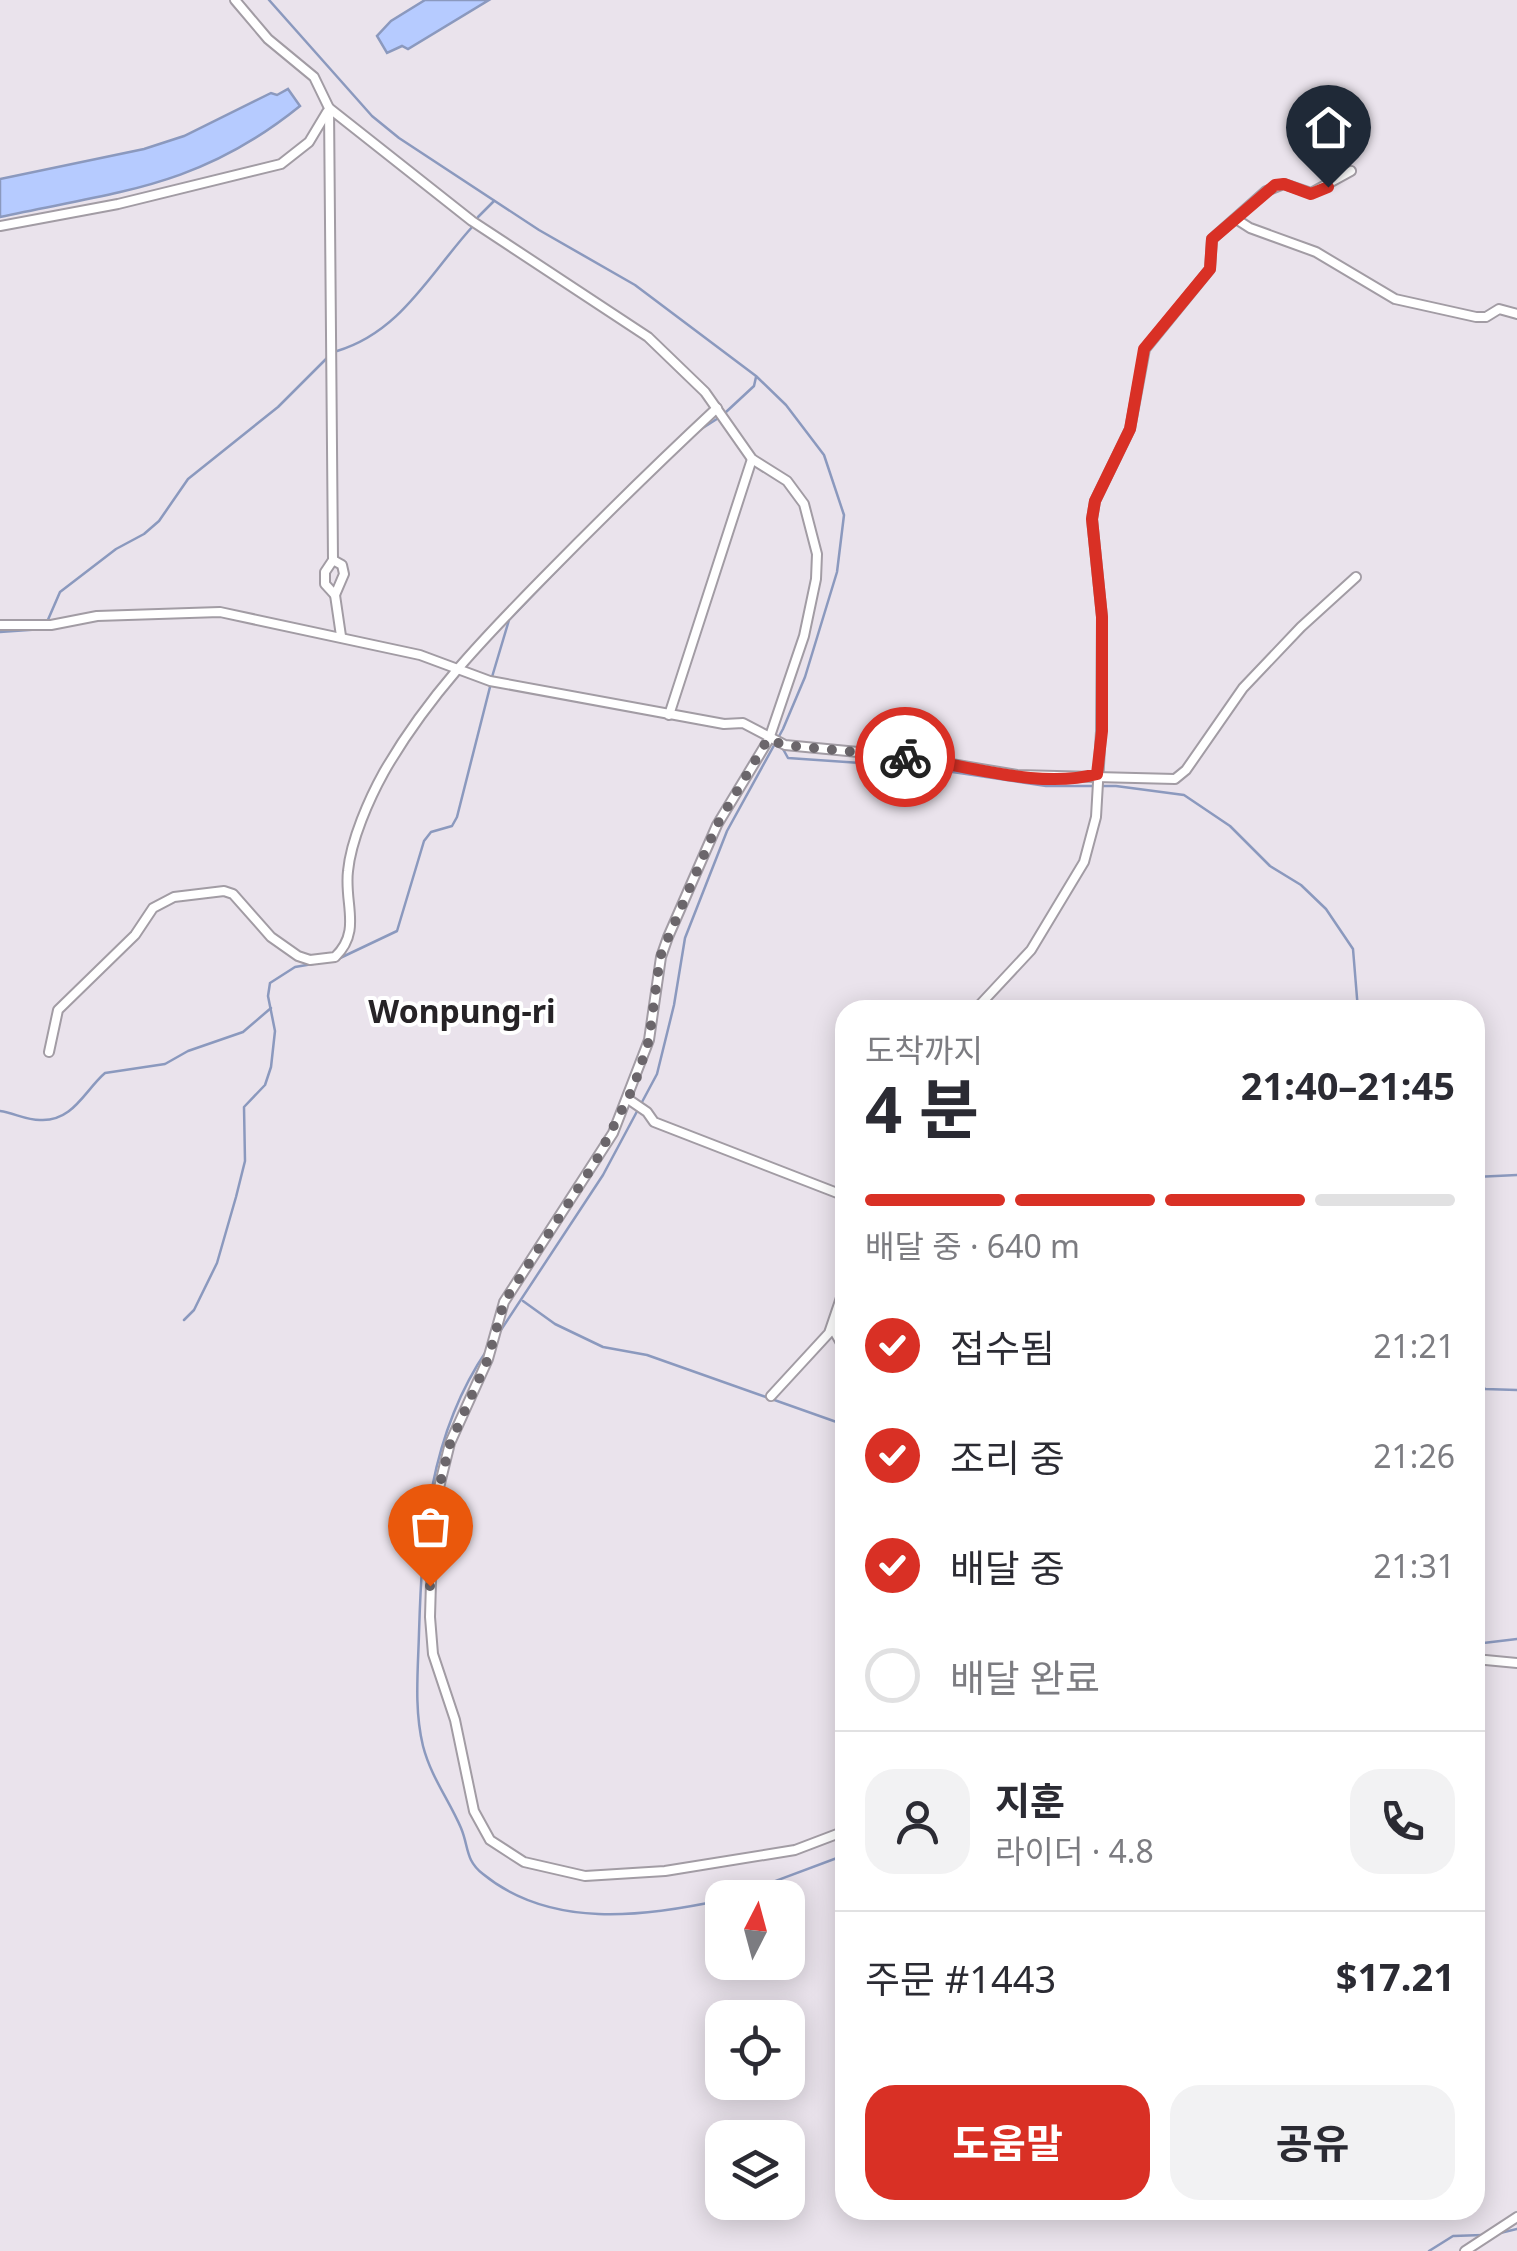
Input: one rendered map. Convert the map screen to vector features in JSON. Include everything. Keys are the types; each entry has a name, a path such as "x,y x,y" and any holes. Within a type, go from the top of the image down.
{"street":[{"path":"235,0 268,39 314,77 329,108 333,560 325,572 325,584 334,595 341,636"},
{"path":"0,226 118,204 281,164 309,142 329,108"},
{"path":"329,108 472,221 648,337 717,408 752,460 796,491 804,504 816,554 816,579 804,636 768,739 717,825 660,957 649,1040 628,1099 596,1161 504,1302 488,1359 464,1406 437,1488 431,1550 433,1654 452,1708 474,1811 490,1840 506,1852 542,1868 585,1876 723,1865 795,1850 835,1835"},
{"path":"984,1000 1031,950 1084,862 1096,817 1102,731 1102,617 1092,519 1095,501 1130,429 1144,349 1210,269 1212,239 1275,185 1284,184 1311,194 1350,171"},
{"path":"1236,219 1316,252 1395,299 1476,317 1486,317 1499,309 1517,314"},
{"path":"49,1052 58,1010 135,935 152,908 174,897 224,891 233,894 271,937 298,956 324,960 335,957 351,933 348,872 373,796 404,739 456,667 717,408"},
{"path":"669,715 752,460"},
{"path":"333,560 342,565 344,574 334,595"},
{"path":"0,625 51,625 97,616 204,611 341,636 456,667 490,681 669,715 724,724 743,723 784,745 910,758 1018,775 1065,778 1097,774 1164,780 1186,770 1244,688 1301,627 1356,577"},
{"path":"628,1099 654,1122 835,1192"},
{"path":"771,1396 829,1333 835,1315"},
{"path":"832,1324 835,1335"},
{"path":"1485,1660 1517,1663"},
{"path":"1465,2251 1517,2217"}],"water":[{"path":"425,0 489,0 408,49 402,46 387,53 377,36 391,21"},
{"path":"288,89 300,106 228,154 193,170 121,192 0,217 0,179 144,149 184,136 271,93 277,95"}],"waterway":[{"path":"269,0 372,116 399,138 539,230 635,285 756,376 786,405 824,455 844,515 837,572 805,677 783,729 727,831 685,938 657,1074 603,1175 497,1336"},
{"path":"478,217 494,201"},
{"path":"337,351 359,342 397,315 473,226"},
{"path":"47,622 60,592 159,521 188,479 278,407 327,358"},
{"path":"726,412 754,386 756,377"},
{"path":"698,431 720,417"},
{"path":"492,677 509,620 592,534"},
{"path":"0,632 43,629"},
{"path":"338,959 397,931 424,841 431,832 452,826 457,817 491,683"},
{"path":"783,749 788,758 919,767 1046,786 1116,786 1184,795 1230,826 1270,866 1301,885 1326,909 1353,949 1357,1000"},
{"path":"184,1320 194,1310 217,1263 245,1161 244,1107 265,1085 271,1067 275,1031 268,996 270,983 295,967 330,961"},
{"path":"0,1111 35,1120 61,1116 105,1073 165,1064 188,1051 243,1032 271,1008"},
{"path":"1485,1177 1517,1175"},
{"path":"523,1301 555,1324 603,1347 647,1355 835,1421"},
{"path":"487,1350 452,1416 432,1486 427,1522 417,1690 420,1732 431,1768 461,1828 473,1864 509,1892 538,1904 598,1914 661,1911 705,1903"},
{"path":"1485,1389 1517,1390"},
{"path":"1485,1643 1517,1639"},
{"path":"778,1880 835,1859"},
{"path":"1496,2234 1517,2229"},
{"path":"1429,2251 1453,2236 1483,2235"}],"way so far":[{"path":"430,1586 437,1488 464,1406 488,1359 504,1302 613,1132 649,1040 660,957 688,888 736,790 768,739 784,745 905,757"}],"district":[{"name":"Wonpung-ri","path":"462,1012"}],"route":[{"path":"905,757 1018,775 1083,778 1097,774 1102,731 1102,617 1092,519 1095,501 1130,429 1144,349 1210,269 1212,239 1266,191 1284,184 1311,194 1328,187"}]}
